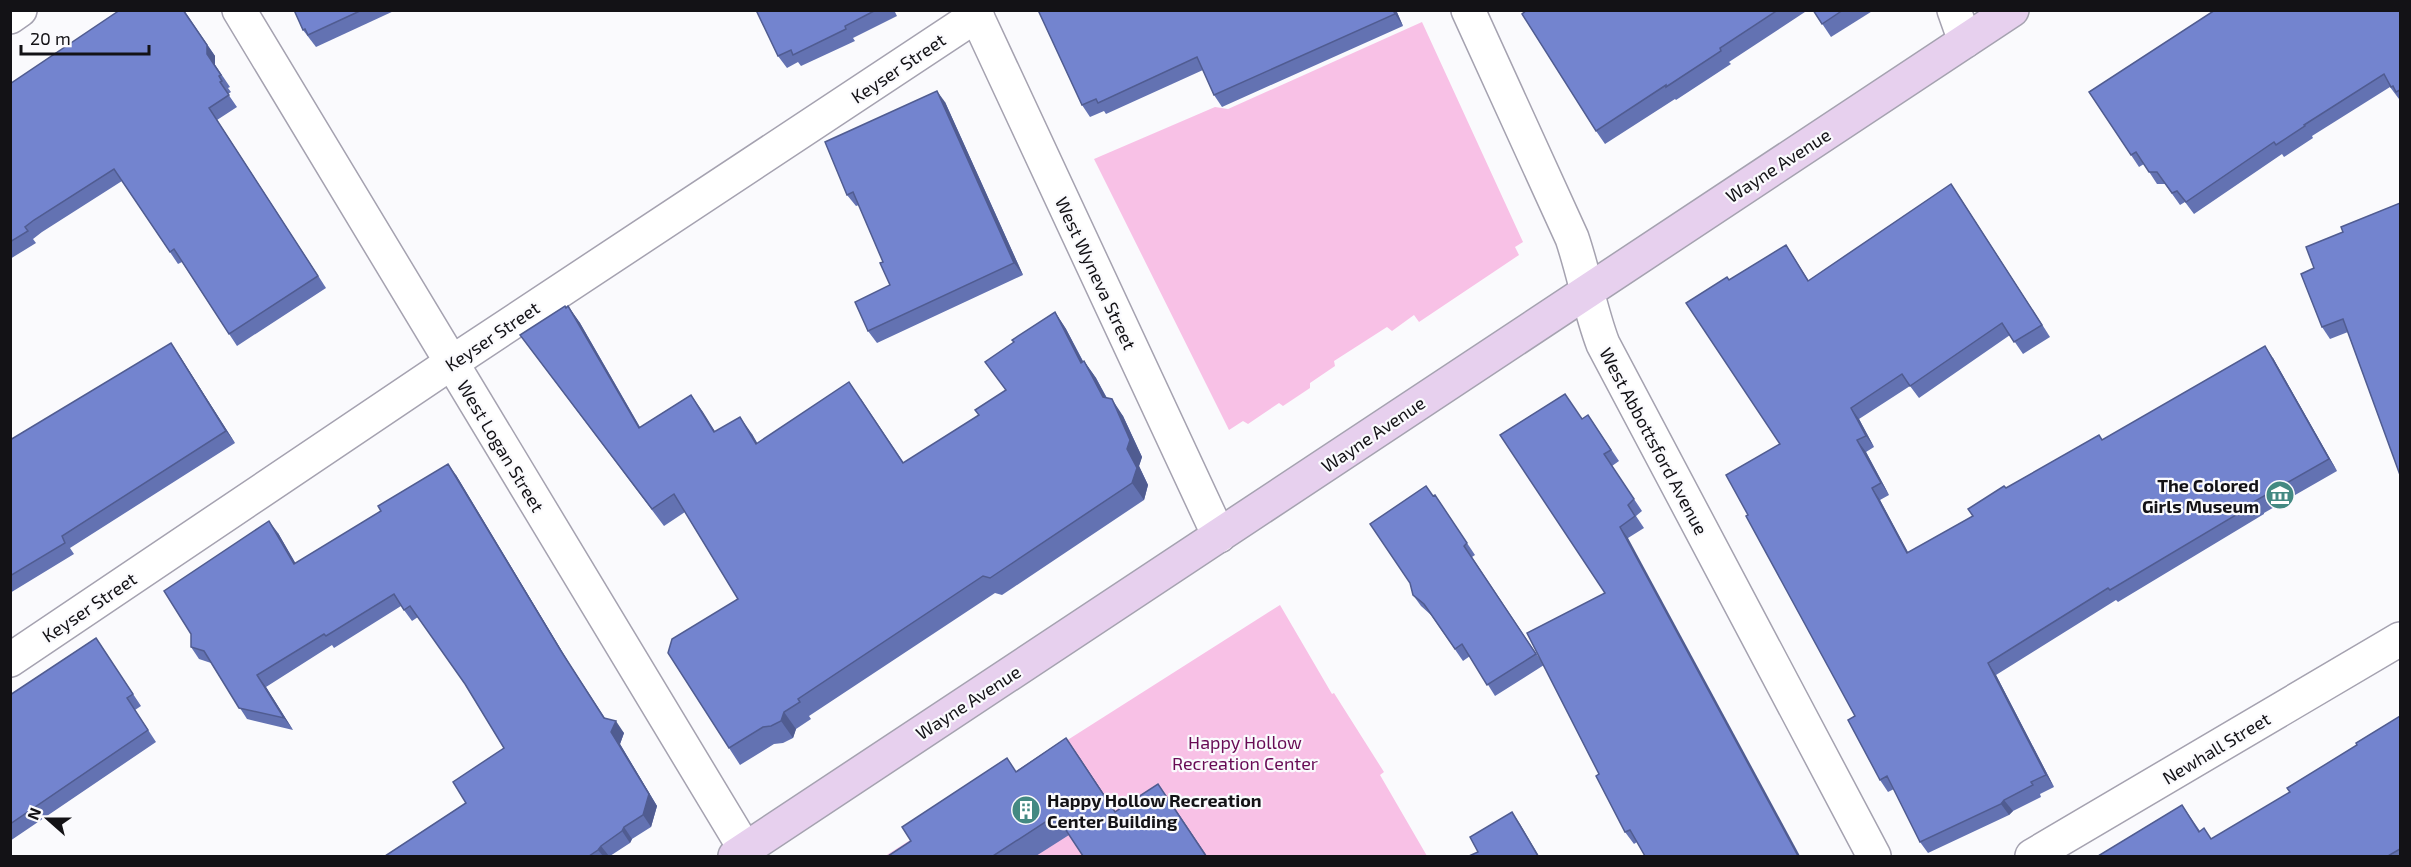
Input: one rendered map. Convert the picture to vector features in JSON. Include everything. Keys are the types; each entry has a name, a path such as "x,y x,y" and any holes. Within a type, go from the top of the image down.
{"main road":[{"name":"Wayne Avenue","path":"740,853 2012,10"}],"street":[{"path":"10,17 20,10"},
{"name":"West Logan Street","path":"240,10 740,853"},
{"name":"West Abbottsford Avenue","path":"1468,10 1572,238 1594,321 1603,344 1874,856"},
{"path":"1954,10 1965,41"},
{"name":"Keyser Street","path":"10,660 976,13"},
{"name":"West Wyneva Street","path":"976,13 1219,536"},
{"name":"Newhall Street","path":"2032,856 2400,639"}],"green space":[{"path":"1422,22 1523,242 1515,247 1519,255 1419,322 1414,315 1392,331 1387,327 1334,361 1335,366 1310,383 1310,388 1283,406 1279,403 1248,424 1243,421 1229,430 1094,159 1215,107 1228,109"},
{"name":"Happy Hollow Recreation Center","path":"1280,605 1332,694 1334,693 1384,772 1380,775 1427,856 885,856"}],"building":[{"path":"120,10 183,10 207,45 207,54 221,75 219,76 222,81 220,82 229,95 209,108 318,276 229,334 174,249 170,252 114,169 34,220 25,227 28,231 10,242 10,84"},
{"path":"294,10 362,10 308,35 305,29 303,30"},
{"path":"756,10 876,10 845,26 846,29 793,55 791,50 778,56"},
{"path":"1038,10 1393,10 1395,14 1214,95 1197,57 1098,103 1096,99 1082,105"},
{"path":"1527,10 1778,10 1720,48 1721,51 1596,131 1522,14"},
{"path":"1813,10 1843,10 1822,24"},
{"path":"2215,10 2400,10 2400,90 2396,92 2393,86 2391,87 2384,74 2276,145 2274,142 2186,202 2177,191 2172,193 2157,172 2149,172 2136,152 2131,155 2089,92"},
{"path":"937,91 1014,263 868,331 855,302 890,285 880,263 883,262 853,192 847,195 825,142"},
{"path":"1951,184 2042,325 2014,342 2002,323 1910,386 1902,374 1851,408 1866,436 1857,440 1881,483 1872,488 1907,553 1973,516 1968,509 2004,486 2006,488 2099,435 2102,440 2265,346 2329,459 2255,501 2256,503 2110,590 2108,588 1988,663 2046,775 2031,782 2033,785 2004,800 2001,804 1920,842 1887,776 1880,780 1848,720 1855,716 1726,475 1780,444 1686,303 1727,277 1729,280 1786,245 1808,281"},
{"path":"2400,203 2400,475 2343,319 2322,327 2301,274 2314,268 2306,247 2343,232 2341,227"},
{"path":"565,306 566,308 568,306 639,428 691,395 714,432 740,417 756,444 849,382 903,463 979,415 975,410 1006,390 985,362 1014,342 1012,340 1055,312 1081,363 1084,361 1103,397 1112,399 1130,440 1127,449 1137,468 1132,483 990,578 983,576 798,699 800,702 784,712 781,721 763,727 729,748 668,653 672,639 738,599 674,494 652,509 520,335"},
{"path":"171,343 226,431 62,536 65,543 10,576 10,440"},
{"path":"1565,394 1582,419 1588,415 1611,450 1604,454 1634,499 1628,505 1635,516 1620,527 1798,856 1645,856 1630,830 1625,832 1596,776 1599,774 1527,633 1605,593 1500,435"},
{"path":"448,464 604,718 616,721 611,732 649,794 643,815 624,827 622,831 589,856 385,856 466,803 453,782 504,748 465,684 410,606 404,610 394,594 257,675 284,718 239,708 204,651 191,647 191,634 164,591 269,521 294,564 381,511 378,506"},
{"path":"1426,486 1433,496 1435,495 1467,543 1464,546 1536,654 1487,685 1462,644 1455,649 1424,604 1413,595 1410,583 1370,524"},
{"path":"96,638 133,694 127,698 148,730 10,824 10,695"},
{"path":"2400,716 2400,849 2388,856 2098,856 2182,805 2199,832 2204,828 2211,839 2290,792 2287,788"},
{"name":"Happy Hollow Recreation Center Building","path":"1066,738 1115,812 1158,784 1206,856 1083,856 1056,815 993,856 888,856 911,841 902,827 1007,758 1016,772"},
{"path":"1512,812 1538,856 1469,856 1478,852 1470,837"}],"place":[{"name":"The Colored Girls Museum","path":"2280,495"},
{"name":"Happy Hollow Recreation Center Building","path":"1026,810"}]}
